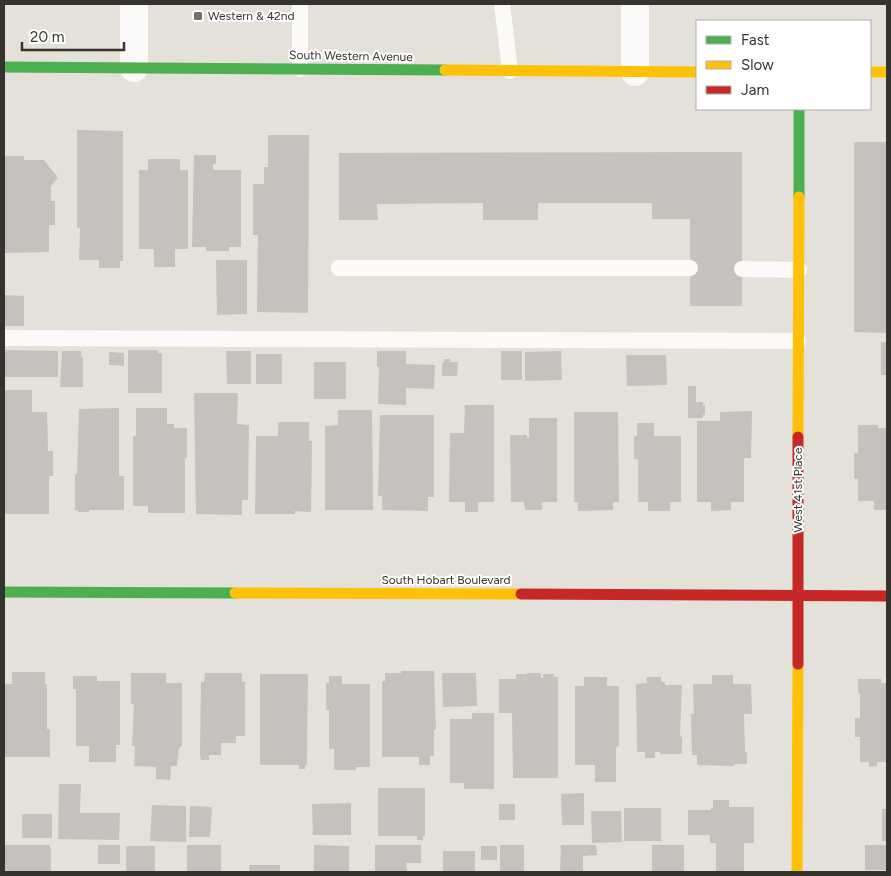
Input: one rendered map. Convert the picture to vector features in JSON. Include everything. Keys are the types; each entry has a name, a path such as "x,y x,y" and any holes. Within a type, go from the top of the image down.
{"street":[{"path":"134,4 134,68"},
{"path":"635,4 635,72"},
{"name":"South Western Avenue","path":"4,67 696,72"},
{"path":"871,72 887,72"},
{"name":"West 41st Place","path":"797,872 799,110"},
{"name":"South Hobart Boulevard","path":"4,592 887,596"}],"lane":[{"path":"300,4 300,70"},
{"path":"502,4 510,71"},
{"path":"339,268 690,268"},
{"path":"742,269 799,270"},
{"path":"4,338 798,341"}],"building":[{"path":"77,130 123,131 123,261 120,261 120,268 99,268 99,260 79,260 80,228 77,228"},
{"path":"268,135 309,135 308,313 257,312 258,235 253,235 253,184 264,184 264,167 268,167"},
{"path":"854,142 887,142 887,333 854,332"},
{"path":"742,152 742,306 690,306 690,219 652,219 652,203 538,203 538,220 483,220 483,203 377,204 378,220 339,220 339,153"},
{"path":"194,155 216,155 216,164 213,164 213,170 241,170 241,247 229,247 229,251 206,251 206,247 192,247"},
{"path":"4,156 24,156 24,160 44,160 58,178 51,186 51,201 55,201 55,225 49,225 49,252 4,253"},
{"path":"148,159 180,159 180,170 188,170 188,249 175,249 175,267 154,267 154,249 139,249 139,170 148,170"},
{"path":"216,260 247,260 247,314 217,315"},
{"path":"4,295 24,296 24,326 4,326"},
{"path":"881,342 887,342 887,375 881,375"},
{"path":"4,350 58,351 58,377 4,377"},
{"path":"128,350 158,350 158,353 162,353 162,393 128,393"},
{"path":"62,351 81,351 81,357 83,357 83,387 60,387"},
{"path":"226,351 251,351 251,384 227,384"},
{"path":"377,351 406,351 406,364 435,365 434,389 406,388 406,405 378,404 379,367 377,367"},
{"path":"501,351 522,351 522,380 501,380"},
{"path":"561,351 562,380 525,381 525,352"},
{"path":"109,352 124,353 124,366 109,365"},
{"path":"256,354 282,354 282,384 256,384"},
{"path":"626,355 666,355 667,385 627,386"},
{"path":"444,359 450,359 450,362 458,362 457,376 442,376 442,363 444,363"},
{"path":"314,362 346,362 346,399 314,399"},
{"path":"688,386 696,386 696,402 703,402 703,405 705,405 705,415 703,415 703,418 688,418"},
{"path":"4,390 32,390 32,412 47,412 48,451 53,451 53,476 49,476 49,514 4,514"},
{"path":"194,393 238,393 237,424 249,425 248,500 242,500 242,515 196,514"},
{"path":"465,405 494,405 494,502 478,502 478,512 465,512 465,502 449,502 450,433 464,433"},
{"path":"119,408 119,476 124,476 124,510 89,510 89,512 78,512 78,510 75,510 75,474 77,474 79,409"},
{"path":"136,408 167,408 167,424 174,424 174,428 187,428 185,513 148,513 148,506 133,506 133,436 136,436"},
{"path":"338,410 372,410 373,510 325,510 325,426 338,425"},
{"path":"752,411 751,458 744,458 744,502 731,502 731,510 711,511 711,502 697,502 697,421 720,421 720,412"},
{"path":"574,412 618,412 619,502 613,502 613,510 578,511 578,502 574,502"},
{"path":"380,415 434,415 434,497 428,497 428,511 382,510 382,496 378,496"},
{"path":"529,418 557,418 557,502 542,502 542,510 525,510 524,502 511,502 510,435 527,435 527,438 529,438"},
{"path":"278,422 309,422 309,441 312,441 311,512 295,511 295,514 255,514 256,436 278,436"},
{"path":"637,423 654,423 654,436 681,436 681,502 670,502 670,511 648,511 648,502 638,502 638,459 634,459 634,436 637,436"},
{"path":"858,425 878,425 878,428 887,428 887,510 874,510 874,501 858,501 858,479 854,479 854,453 858,453"},
{"path":"401,671 434,671 436,729 434,730 434,756 430,756 430,765 419,765 419,757 382,757 382,681 385,681 385,673 401,673"},
{"path":"12,672 45,672 45,684 47,684 47,729 50,729 50,757 4,757 4,684 12,684"},
{"path":"131,673 166,673 166,683 182,683 182,746 179,748 177,766 171,766 170,780 156,779 156,767 134,766 135,746 132,746 134,704 131,704"},
{"path":"205,673 242,673 242,682 245,682 245,736 236,736 236,743 221,743 221,755 209,755 209,760 201,760 201,682 204,682"},
{"path":"442,673 476,673 477,706 443,707"},
{"path":"541,673 541,678 543,678 543,674 554,674 554,677 558,677 558,778 513,778 512,713 499,713 499,679 516,679 516,674"},
{"path":"260,674 308,674 307,765 305,765 305,769 299,769 299,765 260,765"},
{"path":"712,675 733,675 733,684 751,684 752,714 744,714 747,764 734,764 734,766 697,765 697,755 692,755 691,714 694,714 693,684 712,684"},
{"path":"73,676 97,676 97,681 120,681 120,745 116,745 116,762 89,762 89,746 76,746 76,689 73,689"},
{"path":"329,676 342,676 342,684 370,684 370,767 356,767 356,770 334,770 334,749 329,749 329,710 326,710 326,683 329,683"},
{"path":"584,677 607,677 607,686 619,686 619,746 616,747 616,782 595,782 595,765 575,765 575,686 584,686"},
{"path":"646,677 661,677 661,682 665,682 665,685 682,685 680,737 682,736 682,754 660,754 660,752 655,752 655,758 645,758 645,752 637,752 636,684 647,683"},
{"path":"858,679 881,679 881,683 887,683 887,762 877,762 877,766 869,767 869,762 860,762 860,737 855,737 855,718 860,718"},
{"path":"472,713 494,713 494,789 464,789 464,783 450,783 450,719 472,719"},
{"path":"59,784 81,784 80,813 120,813 119,840 58,839"},
{"path":"378,788 425,788 425,836 423,836 423,840 417,840 417,836 378,836"},
{"path":"584,793 584,825 562,825 561,794"},
{"path":"713,800 729,800 729,807 754,807 754,843 744,843 744,872 716,872 716,843 710,843 710,835 688,835 688,810 711,810 713,808"},
{"path":"351,803 351,835 313,835 312,804"},
{"path":"499,804 515,804 515,820 499,820"},
{"path":"152,805 186,806 186,842 150,841"},
{"path":"190,806 212,807 210,837 189,837"},
{"path":"624,808 661,808 661,841 624,841"},
{"path":"882,809 887,809 887,841 882,841"},
{"path":"591,811 621,811 622,842 592,843"},
{"path":"22,814 52,814 52,838 22,838"},
{"path":"4,845 50,845 51,872 4,872"},
{"path":"98,845 120,845 120,864 98,864"},
{"path":"187,845 221,845 221,872 187,872"},
{"path":"314,845 349,846 349,872 314,872"},
{"path":"375,845 421,845 421,863 406,863 407,871 375,871"},
{"path":"500,845 524,845 524,872 500,872"},
{"path":"561,845 596,845 597,855 583,856 583,872 560,872"},
{"path":"652,845 684,845 684,872 652,872"},
{"path":"865,845 887,845 887,870 865,870"},
{"path":"126,846 155,846 155,872 126,872"},
{"path":"481,846 497,846 497,860 481,860"},
{"path":"443,851 475,851 475,872 443,872"},
{"path":"249,865 280,865 280,872 250,872"}],"traffic: fast":[{"path":"4,67 445,70"},
{"path":"799,110 799,197"},
{"path":"4,592 235,593"}],"traffic: slow":[{"path":"445,70 696,72"},
{"path":"871,72 887,72"},
{"path":"798,437 799,197"},
{"path":"235,593 521,594"},
{"path":"797,872 798,664"}],"traffic: jam":[{"path":"798,437 798,664"},
{"path":"521,594 887,596"}],"place":[{"name":"Western & 42nd","path":"198,16"}]}
